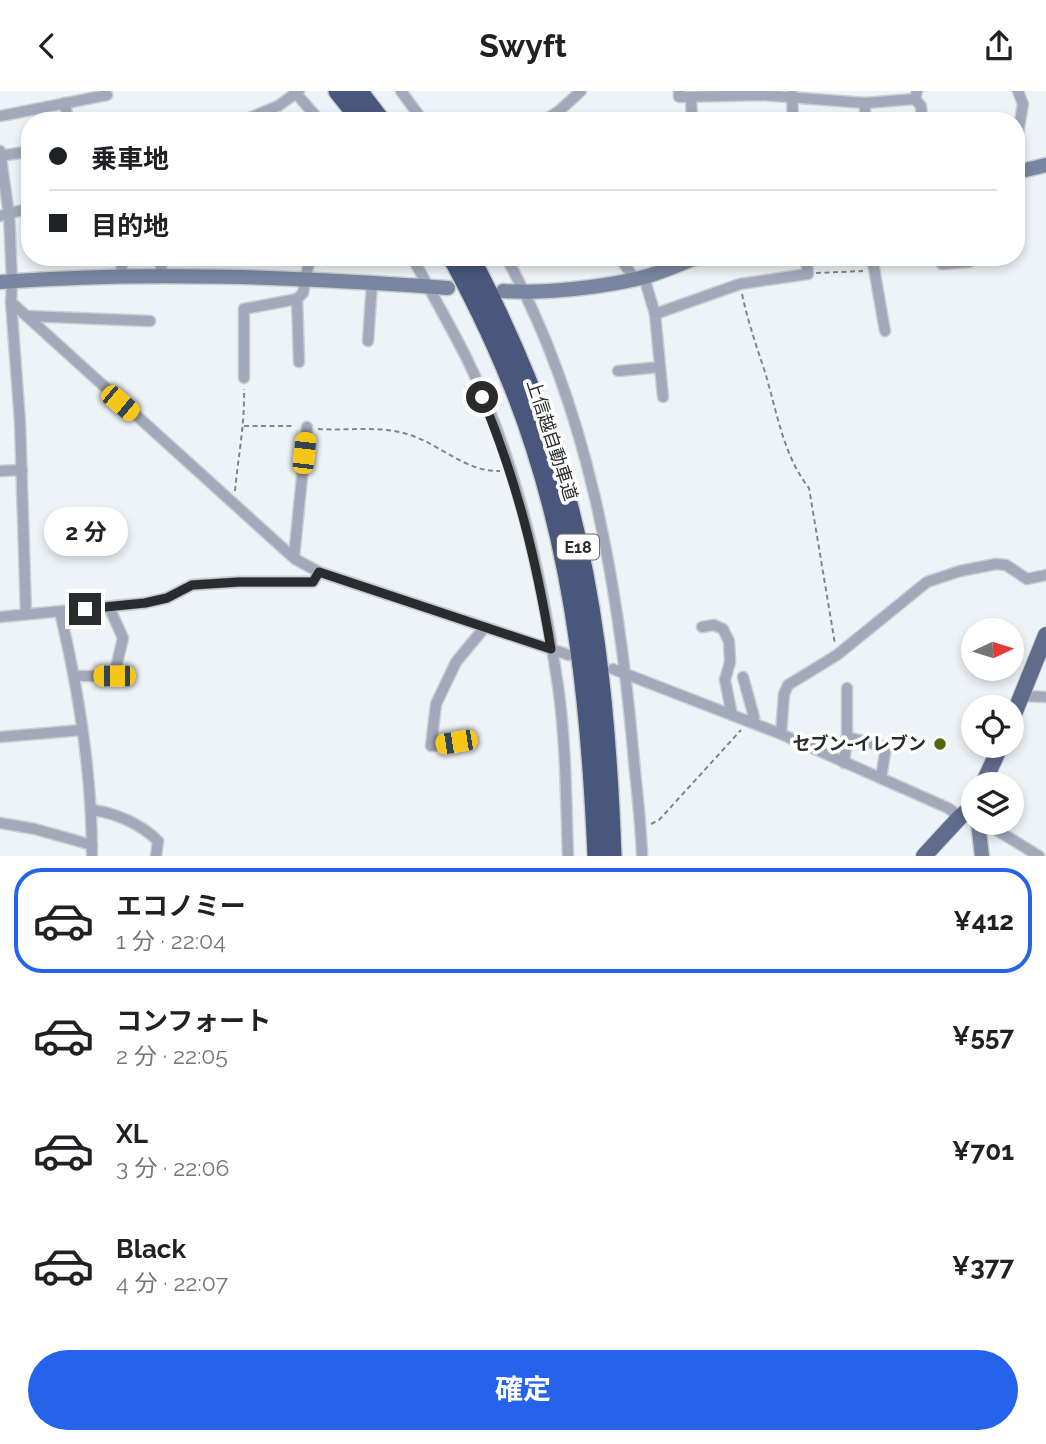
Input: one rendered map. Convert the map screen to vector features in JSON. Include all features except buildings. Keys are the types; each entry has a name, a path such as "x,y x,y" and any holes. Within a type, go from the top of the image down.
{"highway":[{"path":"338,91 355,112"},
{"path":"358,91 375,112"},
{"name":"上信越自動車道","path":"457,266 475,300 517,398 535,446 554,512 580,642 590,739 597,856"},
{"name":"上信越自動車道","path":"474,266 532,392 565,493 578,544 601,684 612,856"}],"main road":[{"path":"1021,695 1046,635"},
{"path":"924,856 961,822"}],"street":[{"path":"401,91 416,112"},
{"path":"557,112 581,91"},
{"path":"679,91 679,97 757,93 865,103 916,95 921,112"},
{"path":"1018,91 1023,104 1022,112"},
{"path":"264,112 278,106 296,92 313,112"},
{"path":"0,116 107,95"},
{"path":"691,97 692,112"},
{"path":"65,103 66,112"},
{"path":"865,103 865,112"},
{"path":"21,152 1,153 6,281 11,302 22,470 26,614"},
{"path":"1025,170 1046,165"},
{"path":"4,216 21,211"},
{"path":"121,266 122,277"},
{"path":"160,277 161,266"},
{"path":"244,378 244,309 297,299 303,293 309,266"},
{"path":"417,266 466,357 510,471 533,551 560,712 568,856"},
{"path":"511,266 526,293 552,358 582,449 611,576 626,675 642,856"},
{"path":"627,266 639,278 655,314 663,397"},
{"path":"503,291 526,293 611,284 673,266"},
{"path":"655,314 740,284 808,274 807,266"},
{"path":"873,266 885,331"},
{"path":"6,281 122,277 307,279 448,288"},
{"path":"368,341 372,283"},
{"path":"297,299 299,362"},
{"path":"11,302 294,557 319,572 569,655"},
{"path":"27,316 150,321"},
{"path":"618,371 660,367"},
{"path":"294,557 307,428"},
{"path":"0,471 22,470"},
{"path":"781,734 784,694 788,685 837,655 915,590 939,576 996,564 1006,565 1027,579 1046,575"},
{"path":"0,617 109,607 167,598 192,585 313,582 319,572"},
{"path":"75,676 114,676 123,638 109,607"},
{"path":"0,823 35,829 92,850 92,810 75,676 60,612"},
{"path":"702,627 714,625 723,628 729,641 730,662 725,680 732,715"},
{"path":"456,742 431,746 436,703 456,662 485,627"},
{"path":"613,669 781,734 947,808 961,811"},
{"path":"743,677 754,717 748,721"},
{"path":"844,763 847,688"},
{"path":"1024,696 1046,697"},
{"path":"0,737 82,730"},
{"path":"847,737 886,747 881,778"},
{"path":"92,810 134,823 148,831 158,841 156,856"},
{"path":"977,835 982,856"},
{"path":"1005,835 1039,856"}],"path":[{"path":"808,274 874,271"},
{"path":"740,284 748,327 780,428 797,473 809,488 837,655"},
{"path":"231,502 235,492 238,454 244,426 244,378"},
{"path":"244,426 288,425 388,431 411,435 475,468 494,472 510,471"},
{"path":"640,830 659,820 748,721"}],"place":[{"name":"セブン-イレブン","path":"940,744"}],"route":[{"path":"85,609 145,603 167,598 192,585 313,582 319,572 551,649 533,551 508,464 482,397"}]}
